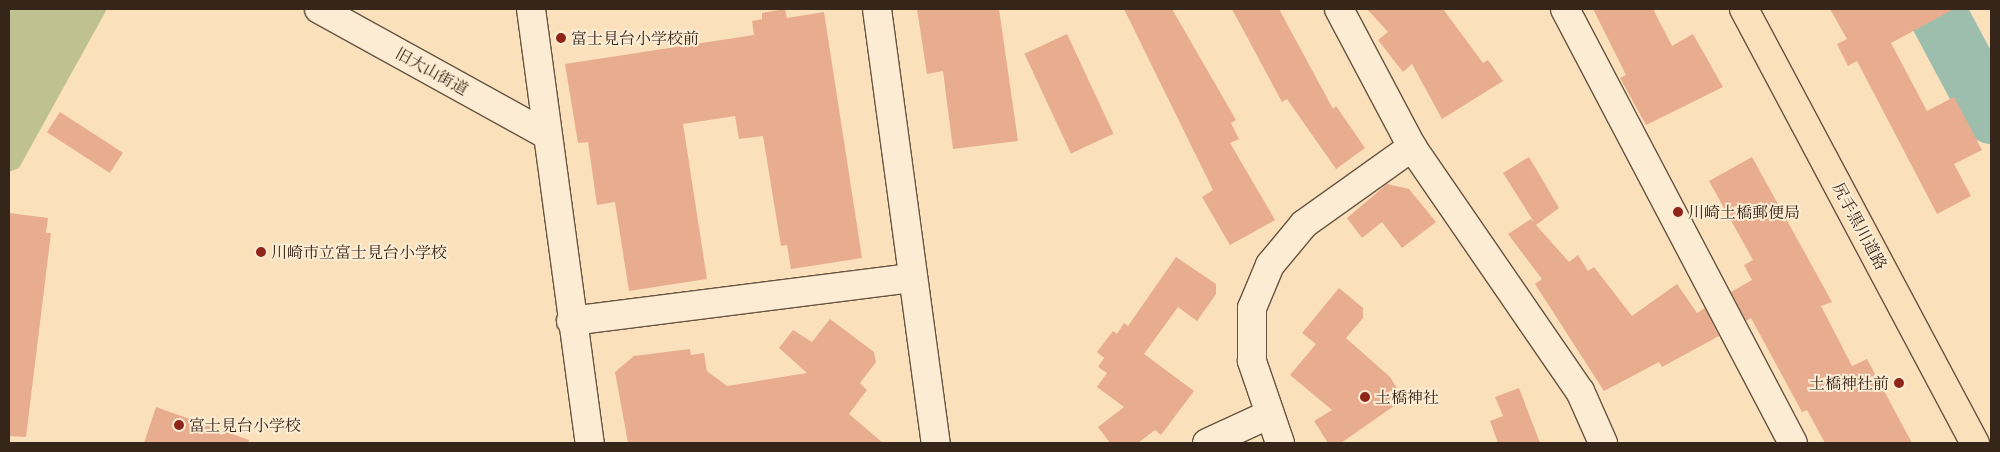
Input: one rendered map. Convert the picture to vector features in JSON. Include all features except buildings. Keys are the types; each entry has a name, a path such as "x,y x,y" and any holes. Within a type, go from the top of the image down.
{"main road":[{"name":"尻手黒川道路","path":"1744,9 1975,443"}],"street":[{"name":"旧大山街道","path":"319,9 545,134"},
{"path":"531,9 545,134 590,443"},
{"path":"877,9 911,278 936,443"},
{"path":"1339,9 1412,148 1580,390 1603,443"},
{"path":"1565,9 1792,443"},
{"path":"1280,443 1268,416 1252,361 1252,308 1270,265 1304,224 1412,148"},
{"path":"571,321 911,278"},
{"path":"1207,443 1268,416"}],"green space":[{"path":"9,9 107,9 19,168 9,172"}],"waterway":[{"path":"1935,9 1991,114"}],"place":[{"name":"富士見台小学校前","path":"561,38"},
{"name":"川崎土橋郵便局","path":"1678,212"},
{"name":"川崎市立富士見台小学校","path":"261,252"},
{"name":"土橋神社前","path":"1899,383"},
{"name":"土橋神社","path":"1365,397"},
{"name":"富士見台小学校","path":"179,425"}]}
